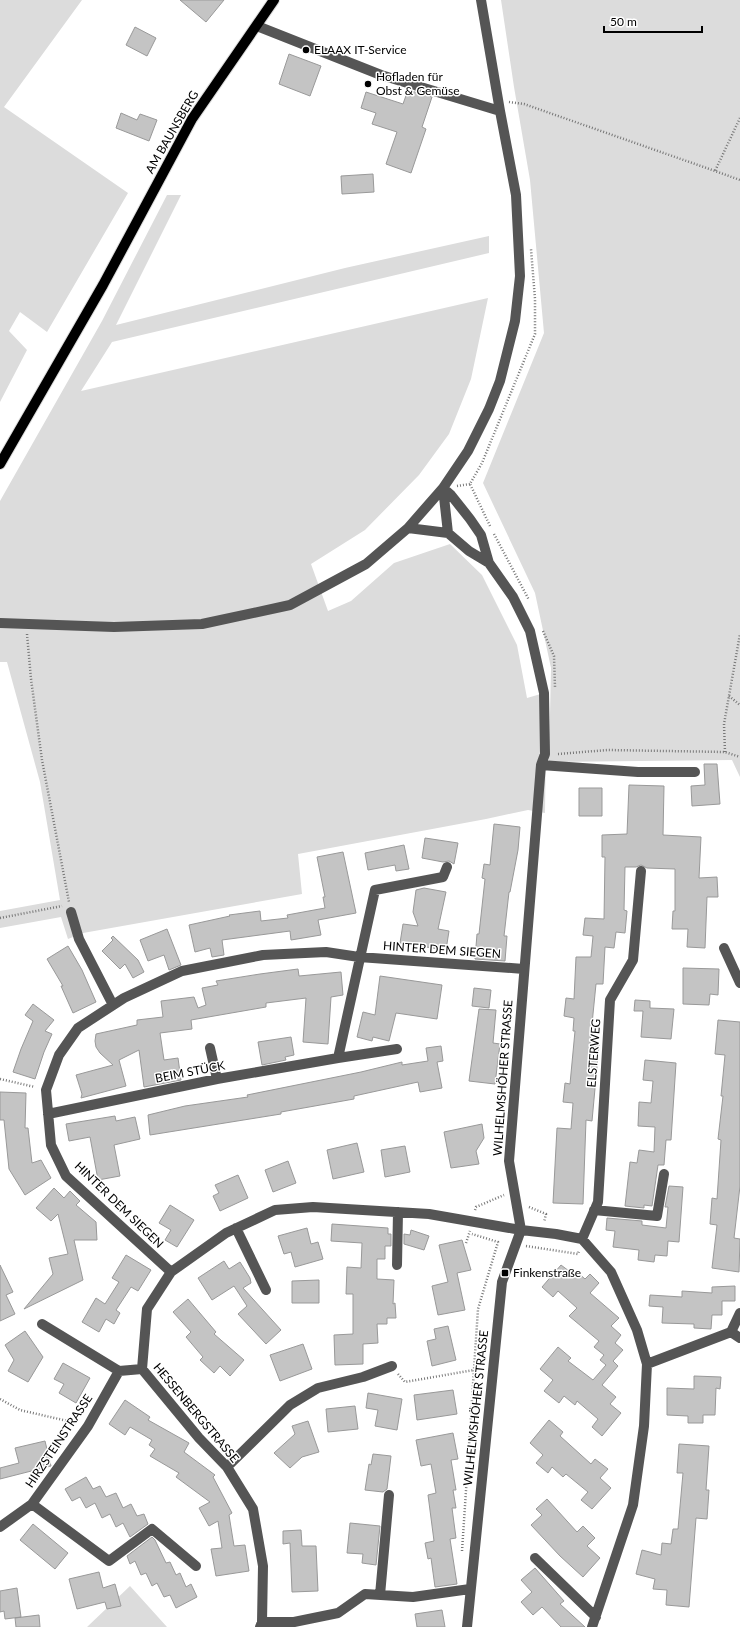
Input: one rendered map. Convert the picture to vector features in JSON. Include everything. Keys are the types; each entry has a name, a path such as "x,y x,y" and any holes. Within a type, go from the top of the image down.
{"main road":[{"name":"AM BAUNSBERG","path":"0,464 103,284 192,119 274,0"}],"street":[{"path":"0,623 114,627 202,624 290,605 366,564 408,528 443,488 468,451 490,409 500,381 515,321 520,276 516,195 480,0"},
{"path":"257,26 381,74 499,107"},
{"path":"408,528 448,534 443,488"},
{"name":"WILHELMSHÖHER STRASSE","path":"443,488 451,495 481,535 489,563 513,597 530,631 544,693 545,754 540,765 509,1161 521,1230 502,1282 467,1627"},
{"name":"WILHELMSHÖHER STRASSE","path":"448,534 469,551 489,563"},
{"path":"540,765 638,772 695,772"},
{"path":"338,1058 359,957 375,890 443,877 447,867"},
{"name":"ELSTERWEG","path":"582,1239 598,1202 610,1000 633,960 641,871"},
{"path":"71,912 79,940 113,1005"},
{"path":"724,948 740,983"},
{"name":"HINTER DEM SIEGEN","path":"171,1272 66,1176 51,1145 46,1090 59,1055 78,1028 124,998 182,970 263,955 326,952 359,957 524,969"},
{"path":"210,1048 217,1079"},
{"name":"BEIM STÜCK","path":"48,1114 217,1079 397,1049"},
{"path":"594,1210 657,1216 664,1174"},
{"name":"HESSENBERGSTRASSE","path":"261,1625 263,1566 253,1509 227,1467 199,1438 142,1369 147,1309 171,1272 226,1233 275,1210 313,1207 429,1214 521,1230"},
{"path":"397,1265 398,1212"},
{"path":"236,1228 266,1290"},
{"path":"521,1230 582,1239 611,1272 637,1330 647,1364 644,1426 633,1505 592,1627"},
{"path":"647,1364 736,1335 740,1313"},
{"path":"42,1324 119,1371 142,1369"},
{"path":"227,1467 290,1405 318,1388 363,1377 392,1366"},
{"name":"HIRZSTEINSTRASSE","path":"0,1527 32,1504 88,1426 119,1371"},
{"path":"380,1595 389,1495"},
{"name":"HIRZSTEINSTRASSE","path":"32,1504 109,1561 152,1529 196,1566"},
{"path":"535,1558 596,1617"},
{"path":"261,1625 294,1622 338,1613 365,1594 413,1597 470,1589"}],"path":[{"path":"508,94 511,109"},
{"path":"499,107 510,102 524,104 740,180"},
{"path":"715,171 740,118"},
{"path":"531,244 535,299 535,334 482,463 470,484 498,543 532,607"},
{"path":"0,918 69,905 42,760 25,624"},
{"path":"541,628 554,656 555,694"},
{"path":"725,752 724,724 740,634"},
{"path":"729,696 740,704"},
{"path":"558,754 608,750 725,752 740,757"},
{"path":"0,1079 46,1090"},
{"path":"462,1231 498,1242 578,1254 582,1239"},
{"path":"462,1551 478,1309 498,1242"},
{"path":"392,1366 405,1382 474,1370"},
{"path":"0,1399 20,1410 88,1426"}],"shaded area":[{"path":"0,0 82,0 4,107 128,193 47,332 20,312 9,331 27,350 0,402"},
{"path":"501,0 740,0 740,777 732,760 549,762 551,668 535,593 483,483 544,333 530,180"},
{"path":"167,195 181,195 116,325 345,268 489,236 489,253 112,342 81,391 488,298 471,379 449,434 419,475 365,530 311,564 328,611 351,601 394,563 450,544 482,575 517,645 527,698 544,693 546,735 545,813 528,810 298,854 302,894 83,933 68,939 61,917 0,928 0,911 60,900 40,782 7,662 0,662 0,501 102,321"},
{"path":"130,1586 167,1627 87,1627"}],"building":[{"path":"180,0 224,0 206,22"},
{"path":"135,27 156,38 147,56 126,45"},
{"path":"289,54 321,66 310,96 279,84"},
{"path":"408,90 432,97 422,127 426,129 411,173 386,164 397,132 372,124 376,113 361,108 366,92 403,104"},
{"path":"121,113 137,120 140,114 157,120 149,141 116,128"},
{"path":"373,174 374,192 342,194 341,176"},
{"path":"704,764 717,764 720,804 692,806 691,786 705,785"},
{"path":"629,785 664,786 663,835 701,837 699,878 717,877 718,897 707,897 705,948 687,947 688,929 672,929 673,911 675,911 675,869 647,868 641,865 636,867 625,867 624,910 627,911 625,933 616,932 614,948 605,947 603,984 596,984 590,1044 599,1045 592,1121 586,1120 583,1204 553,1203 557,1128 571,1129 573,1103 563,1102 565,1083 570,1084 575,1031 573,1031 574,1018 564,1016 566,998 574,999 576,957 591,957 593,936 583,935 585,918 604,919 605,857 602,857 602,835 627,834"},
{"path":"579,788 602,788 602,816 579,816"},
{"path":"494,824 520,827 518,850 509,892 504,936 507,936 505,961 475,959 485,879 482,878 484,864 490,865"},
{"path":"425,838 458,843 454,864 449,861 443,862 422,858"},
{"path":"404,845 409,869 396,871 395,865 368,870 365,853"},
{"path":"343,852 356,913 318,920 321,935 291,940 290,931 222,940 224,955 212,957 210,948 195,952 189,925 230,916 229,915 260,911 261,921 288,918 287,915 325,908 323,897 325,897 317,857"},
{"path":"424,888 446,892 438,929 449,931 446,950 400,943 403,924 418,926 413,912 416,890"},
{"path":"167,929 181,965 169,970 164,955 148,961 140,940"},
{"path":"113,936 138,960 144,972 133,978 125,964 120,969 102,951 113,940 111,938"},
{"path":"68,946 82,970 96,1002 73,1013 61,986 63,986 47,959"},
{"path":"683,968 719,969 718,995 710,994 709,1005 683,1004"},
{"path":"298,969 299,976 341,972 343,995 331,997 328,1044 303,1042 306,998 266,1003 266,1007 191,1020 192,1029 160,1033 164,1060 178,1058 181,1080 144,1087 139,1050 119,1060 126,1086 81,1098 82,1094 76,1075 113,1065 100,1053 96,1047 96,1034 137,1025 137,1020 163,1017 161,1001 194,997 198,1008 206,1005 202,988 218,985 216,981"},
{"path":"380,976 442,985 437,1019 396,1013 389,1041 373,1037 372,1041 357,1037 363,1012 375,1015"},
{"path":"474,988 491,990 489,1008 472,1006"},
{"path":"635,1000 650,1001 650,1008 674,1009 671,1039 641,1037 643,1011 634,1011"},
{"path":"33,1004 54,1020 45,1031 52,1034 35,1079 13,1072 33,1021 25,1015"},
{"path":"479,1009 496,1010 493,1043 500,1044 495,1084 469,1081"},
{"path":"718,1020 740,1022 740,1186 734,1238 740,1239 739,1272 712,1268 717,1225 710,1224 712,1198 717,1199 721,1140 718,1139 723,1096 721,1096 725,1055 715,1054"},
{"path":"291,1037 294,1055 285,1057 286,1060 262,1065 258,1042"},
{"path":"441,1046 443,1061 437,1062 442,1088 420,1092 418,1082 354,1096 354,1099 281,1112 281,1114 150,1135 148,1115 185,1106 248,1097 247,1095 361,1072 402,1062 402,1065 428,1061 426,1048"},
{"path":"645,1060 676,1063 671,1140 666,1140 664,1165 658,1165 652,1206 644,1205 644,1208 625,1206 630,1162 637,1163 639,1150 654,1152 655,1127 638,1126 639,1102 651,1103 653,1081 643,1080"},
{"path":"0,1092 26,1093 25,1128 28,1128 32,1163 41,1160 51,1178 25,1195 9,1169 4,1120 0,1120"},
{"path":"115,1116 116,1121 135,1117 140,1139 114,1145 120,1176 98,1180 90,1137 69,1141 66,1124"},
{"path":"482,1124 484,1138 476,1151 479,1164 451,1168 444,1132"},
{"path":"357,1143 364,1172 333,1179 327,1150"},
{"path":"405,1146 410,1172 385,1177 381,1150"},
{"path":"288,1161 296,1183 273,1192 265,1170"},
{"path":"238,1175 248,1198 220,1211 213,1196 219,1193 215,1185"},
{"path":"669,1186 683,1187 679,1242 668,1241 667,1256 655,1255 654,1262 638,1260 639,1250 613,1247 615,1231 606,1230 607,1218 642,1221 642,1225 666,1228 668,1207 665,1207"},
{"path":"54,1188 64,1198 70,1191 80,1201 76,1205 96,1222 97,1240 74,1240 83,1280 24,1309 53,1274 49,1258 68,1254 58,1214 51,1221 36,1208"},
{"path":"170,1205 194,1220 177,1247 165,1240 171,1230 159,1223"},
{"path":"332,1224 388,1228 388,1234 391,1234 391,1246 385,1246 385,1259 377,1259 377,1279 394,1280 393,1304 395,1303 396,1318 387,1318 387,1324 377,1324 378,1343 363,1344 363,1364 335,1365 334,1335 353,1334 353,1294 346,1294 347,1267 361,1268 362,1243 331,1241"},
{"path":"307,1228 311,1244 318,1242 323,1259 295,1267 291,1252 284,1254 278,1236"},
{"path":"411,1230 429,1236 424,1250 404,1244 404,1234 410,1235"},
{"path":"462,1240 471,1270 457,1273 465,1310 438,1315 432,1286 448,1282 439,1245"},
{"path":"126,1255 151,1270 138,1291 131,1287 116,1310 120,1313 114,1324 106,1319 99,1332 82,1322 96,1298 105,1304 119,1282 112,1278"},
{"path":"224,1261 229,1269 240,1262 250,1278 251,1283 243,1288 281,1330 266,1344 238,1314 247,1306 234,1286 212,1300 198,1278"},
{"path":"0,1265 13,1292 6,1295 15,1314 0,1321"},
{"path":"561,1265 573,1274 576,1271 585,1279 590,1274 599,1283 590,1293 619,1318 611,1326 621,1335 615,1343 623,1350 613,1361 618,1366 602,1385 616,1397 610,1404 621,1413 602,1436 592,1427 598,1419 577,1401 575,1405 564,1396 559,1403 544,1391 553,1380 540,1369 558,1347 571,1358 568,1361 593,1380 606,1365 600,1360 604,1355 594,1347 599,1341 569,1316 577,1308 558,1291 553,1297 542,1287"},
{"path":"319,1280 319,1303 292,1303 292,1281"},
{"path":"735,1286 735,1301 722,1301 722,1315 712,1315 711,1329 694,1328 694,1324 662,1323 663,1307 649,1306 650,1295 682,1297 682,1291 712,1293 712,1287"},
{"path":"188,1299 216,1332 214,1334 244,1360 230,1376 220,1366 214,1373 200,1360 203,1357 186,1337 191,1332 173,1312"},
{"path":"448,1326 456,1360 432,1366 427,1341 436,1339 434,1329"},
{"path":"25,1331 43,1357 28,1382 8,1371 14,1360 5,1345"},
{"path":"303,1344 312,1369 280,1381 270,1355"},
{"path":"63,1363 90,1378 76,1403 59,1393 64,1384 54,1379"},
{"path":"694,1376 721,1377 720,1389 716,1388 715,1415 703,1415 703,1423 688,1423 688,1416 667,1415 667,1388 694,1389"},
{"path":"453,1390 457,1414 417,1420 414,1395"},
{"path":"368,1393 402,1399 397,1430 375,1426 378,1410 366,1408"},
{"path":"125,1400 150,1417 148,1420 189,1443 184,1452 215,1475 213,1477 232,1513 229,1515 234,1546 245,1545 249,1571 216,1576 211,1549 222,1548 218,1521 209,1526 199,1508 210,1502 176,1477 179,1473 150,1456 155,1449 149,1445 152,1440 130,1427 125,1435 109,1424"},
{"path":"355,1406 358,1429 328,1432 326,1409"},
{"path":"549,1420 563,1432 560,1436 591,1464 595,1459 608,1469 600,1478 611,1488 592,1509 581,1500 588,1492 566,1474 563,1477 552,1467 548,1473 536,1463 543,1455 530,1443"},
{"path":"308,1421 319,1452 302,1457 290,1468 274,1453 295,1434 292,1426"},
{"path":"453,1433 458,1459 451,1460 456,1490 453,1490 456,1508 452,1508 456,1538 450,1539 457,1584 435,1587 431,1558 428,1559 425,1543 434,1541 428,1495 436,1493 431,1464 421,1466 416,1440"},
{"path":"45,1441 51,1466 0,1479 0,1468 19,1463 15,1448"},
{"path":"679,1444 709,1446 706,1490 709,1490 707,1519 696,1518 689,1607 666,1605 667,1590 653,1589 655,1579 636,1574 642,1550 661,1555 662,1543 671,1544 673,1529 678,1529 683,1473 677,1473"},
{"path":"373,1454 391,1456 387,1489 383,1492 365,1490 369,1464 371,1465"},
{"path":"86,1477 93,1489 100,1486 106,1497 116,1493 123,1508 131,1504 137,1516 144,1514 148,1524 130,1537 123,1523 116,1527 110,1514 102,1518 95,1503 86,1508 80,1497 72,1501 65,1489"},
{"path":"547,1499 577,1532 583,1526 595,1538 587,1546 600,1558 583,1577 560,1556 531,1525 542,1515 536,1509"},
{"path":"350,1523 380,1526 376,1565 362,1563 363,1554 347,1553"},
{"path":"33,1524 68,1553 55,1569 20,1540"},
{"path":"301,1530 302,1546 316,1546 318,1591 292,1592 290,1543 283,1544 283,1531"},
{"path":"152,1537 155,1540 166,1563 170,1562 176,1575 180,1573 186,1587 191,1584 197,1597 176,1608 170,1595 164,1597 157,1583 152,1586 146,1573 141,1575 135,1561 130,1564 127,1556"},
{"path":"535,1568 564,1601 560,1604 585,1627 561,1627 542,1607 533,1615 521,1602 532,1592 521,1580"},
{"path":"99,1572 103,1588 115,1584 121,1606 107,1609 105,1602 77,1609 69,1579"},
{"path":"17,1588 21,1617 5,1619 4,1611 0,1612 0,1591"},
{"path":"442,1610 445,1627 417,1627 415,1614"},
{"path":"39,1615 40,1627 16,1627 15,1618"}],"place":[{"name":"ELAAX IT-Service","path":"306,50"},
{"name":"Hofladen für Obst & Gemüse","path":"368,84"},
{"name":"Finkenstraße","path":"505,1273"}]}
